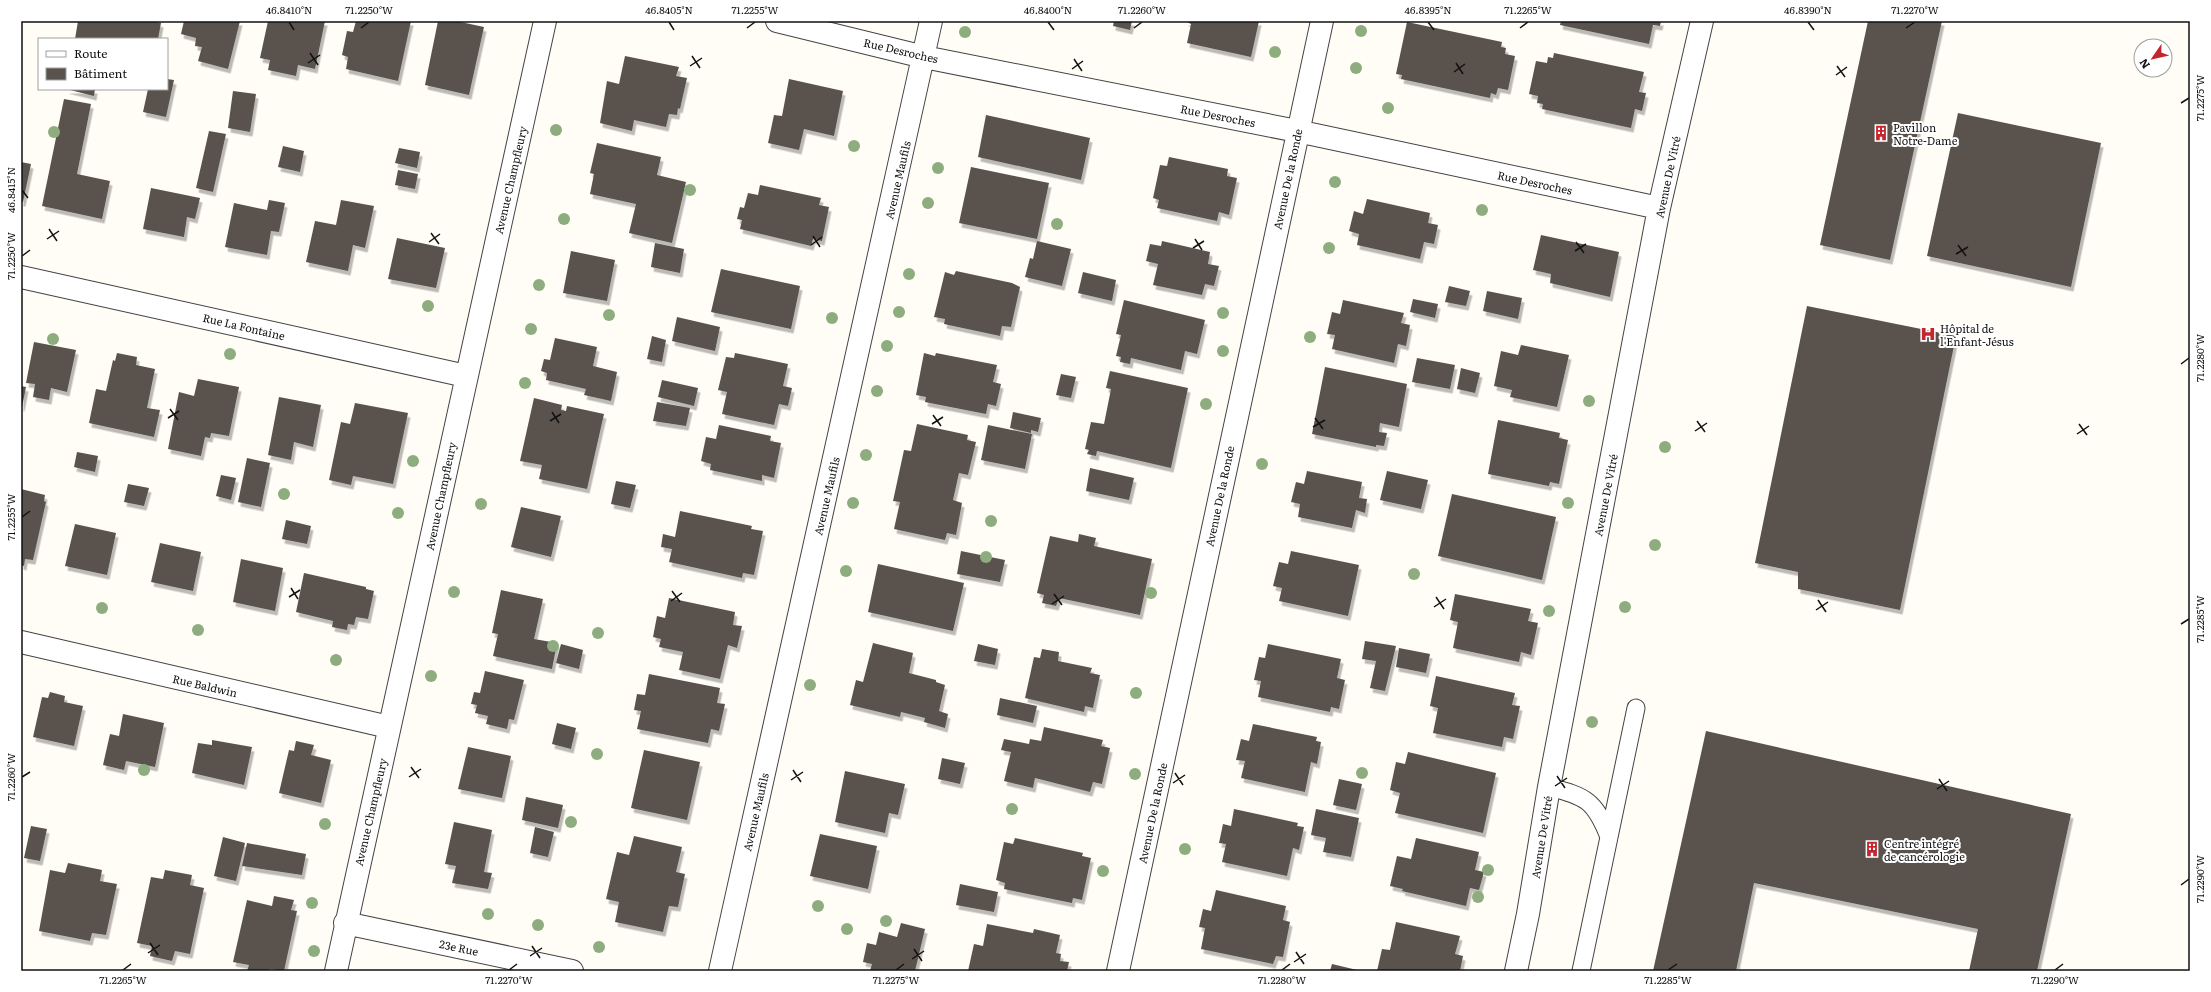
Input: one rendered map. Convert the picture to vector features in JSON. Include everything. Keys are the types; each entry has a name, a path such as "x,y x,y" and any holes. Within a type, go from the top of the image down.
{"street":[{"name":"Avenue Champfleury","path":"336,971 345,923 545,21"},
{"name":"Rue Desroches","path":"777,21 924,57 1297,131 1659,208"},
{"name":"Avenue Maufils","path":"720,971 931,21"},
{"name":"Avenue De la Ronde","path":"1118,971 1297,131 1322,21"},
{"name":"Avenue De Vitré","path":"1516,971 1528,914 1549,787 1659,208 1702,21"},
{"name":"Rue La Fontaine","path":"21,277 466,376"},
{"name":"Rue Baldwin","path":"21,642 389,727"},
{"name":"23e Rue","path":"345,923 572,971"}],"lane":[{"path":"1581,971 1636,708"},
{"path":"1549,787 1586,798 1601,816 1609,838"}],"building":[{"path":"78,21 154,21 161,23 158,38 75,38"},
{"path":"184,21 240,21 228,69 198,61 202,47 195,46 196,38 181,34"},
{"path":"268,21 325,21 315,69 298,65 296,76 268,70 270,60 260,58"},
{"path":"356,21 411,21 398,81 346,69 348,57 342,55 347,31 353,32"},
{"path":"438,21 456,21 484,27 469,95 425,85"},
{"path":"1114,21 1132,21 1130,30 1113,26"},
{"path":"1185,21 1259,21 1251,57 1187,43 1191,24"},
{"path":"1561,21 1661,21 1660,26 1653,25 1649,44 1560,25"},
{"name":"Pavillon Notre-Dame","path":"1868,21 1942,21 1890,260 1820,245"},
{"path":"1407,22 1502,42 1501,47 1506,48 1505,54 1515,56 1508,90 1498,88 1496,95 1491,93 1490,98 1401,79 1402,75 1396,74"},
{"path":"1554,53 1644,72 1639,92 1646,93 1642,111 1635,109 1631,128 1542,109 1543,104 1537,103 1538,96 1529,94 1536,61 1547,63 1548,57 1553,58"},
{"path":"625,56 679,67 676,76 687,78 680,109 678,108 677,115 669,114 666,127 634,120 632,131 600,123 607,81 619,84"},
{"path":"168,79 174,80 166,117 143,112 148,90 168,90"},
{"path":"789,79 843,91 834,136 804,129 799,150 768,143 774,115 782,116"},
{"path":"70,90 95,90 94,96"},
{"path":"233,91 256,94 250,132 228,128"},
{"path":"64,99 91,104 77,174 110,181 102,219 42,206"},
{"path":"1958,113 2101,143 2071,287 1927,256"},
{"path":"986,115 1090,138 1081,180 978,157"},
{"path":"209,131 226,134 213,192 196,188"},
{"path":"597,143 661,157 657,175 686,182 672,243 629,233 636,204 590,194 594,174 590,173"},
{"path":"283,146 304,151 300,172 278,167"},
{"path":"399,148 420,152 417,168 395,163"},
{"path":"1169,157 1228,169 1227,176 1237,178 1229,215 1219,212 1217,221 1157,208 1159,200 1153,198 1160,165 1167,166"},
{"path":"21,162 31,164 23,202 21,202"},
{"path":"971,167 1049,183 1037,239 959,223"},
{"path":"398,170 418,174 415,189 395,185"},
{"path":"760,185 821,198 819,205 829,207 822,241 813,239 811,246 740,229 742,220 737,219 740,207 744,208 748,193 758,195"},
{"path":"151,188 200,198 195,219 187,217 184,237 143,229"},
{"path":"1367,199 1430,213 1428,223 1438,225 1434,244 1424,242 1420,259 1357,245 1359,234 1349,231 1354,211 1363,214"},
{"path":"269,200 285,203 279,232 271,231 267,255 225,247 234,203 267,210"},
{"path":"341,200 374,206 365,248 353,245 348,271 306,262 315,221 336,225"},
{"path":"1541,235 1619,252 1610,297 1550,283 1551,274 1533,270"},
{"path":"397,238 445,248 436,288 388,279"},
{"path":"1037,241 1071,249 1062,286 1025,277 1030,258 1033,259"},
{"path":"1162,241 1210,252 1208,264 1219,266 1214,286 1205,284 1202,295 1153,285 1158,264 1146,261 1150,244 1161,246"},
{"path":"655,243 684,249 680,273 651,267"},
{"path":"571,251 615,260 607,301 563,293"},
{"path":"721,269 800,286 791,329 711,312"},
{"path":"956,271 1012,283 1020,287 1011,327 1002,326 1000,336 944,324 945,319 934,317 945,272 954,275"},
{"path":"1083,272 1116,280 1112,301 1078,293"},
{"path":"1449,286 1470,291 1466,306 1445,302"},
{"path":"1487,291 1522,298 1518,319 1483,311"},
{"path":"1413,299 1438,304 1435,318 1410,312"},
{"path":"1124,300 1205,320 1197,354 1185,351 1181,370 1131,358 1130,364 1120,362 1121,357 1116,356 1121,335 1116,334"},
{"path":"1343,300 1404,313 1401,323 1410,325 1406,346 1398,344 1394,363 1332,349 1335,335 1327,334 1332,312 1340,314"},
{"path":"1807,306 1956,336 1900,610 1798,589 1798,572 1755,563"},
{"path":"677,317 720,327 715,351 672,341"},
{"path":"652,336 666,340 662,362 647,359"},
{"path":"555,338 597,347 593,366 617,372 611,401 584,395 586,389 546,380 547,373 541,371 544,359 550,360"},
{"path":"34,342 76,350 67,392 51,388 49,400 33,397 35,384 26,383"},
{"path":"1521,345 1569,355 1557,407 1510,397 1512,390 1494,386 1501,351 1518,355"},
{"path":"117,353 137,357 136,365 155,369 147,408 160,410 154,437 89,423 96,389 106,391 113,360 115,361"},
{"path":"735,353 788,364 783,386 792,388 788,406 779,404 774,425 722,414 727,392 718,390 726,357 734,358"},
{"path":"924,353 935,356 936,353 997,365 993,382 1001,384 996,406 988,404 986,414 925,402 926,397 916,395"},
{"path":"1417,358 1455,365 1450,389 1412,382"},
{"path":"1325,367 1407,384 1399,427 1380,423 1379,432 1387,433 1384,446 1376,445 1376,447 1312,434"},
{"path":"1461,368 1480,373 1475,393 1457,389"},
{"path":"1110,371 1188,388 1171,468 1097,451 1096,456 1087,454 1089,450 1085,449 1091,422 1104,424 1111,389 1106,388"},
{"path":"1061,374 1076,377 1071,398 1056,395"},
{"path":"198,379 239,387 229,436 211,433 210,438 205,437 201,456 168,449 179,392 194,396"},
{"path":"662,380 698,388 694,406 658,397"},
{"path":"21,386 26,387 22,407 21,407"},
{"path":"279,397 321,405 313,447 294,442 291,460 268,455"},
{"path":"534,398 562,405 561,410 566,411 567,406 604,414 587,489 539,479 542,465 520,461"},
{"path":"657,402 690,408 686,426 653,421"},
{"path":"355,403 408,413 393,484 353,476 351,485 329,480 341,422 350,424"},
{"path":"1013,412 1041,418 1038,432 1031,430 1031,433 1010,428"},
{"path":"1498,420 1560,433 1559,438 1568,440 1559,484 1550,482 1549,486 1488,474"},
{"path":"917,424 968,435 967,440 976,442 968,475 959,473 953,500 962,503 956,535 947,533 945,540 894,529 900,502 893,501 904,450 911,451"},
{"path":"719,425 771,436 770,441 781,443 774,478 762,475 762,481 710,470 711,464 701,461 706,437 716,439"},
{"path":"988,425 1032,434 1025,469 981,460"},
{"path":"77,452 98,456 95,472 74,467"},
{"path":"247,458 270,463 261,507 238,502"},
{"path":"1090,468 1134,478 1129,500 1086,491"},
{"path":"1307,471 1362,482 1359,498 1367,499 1365,513 1356,510 1352,528 1298,517 1300,504 1291,502 1296,482 1304,484"},
{"path":"1387,471 1428,480 1421,509 1380,500"},
{"path":"221,475 236,478 231,500 216,496"},
{"path":"616,481 636,485 630,508 611,504"},
{"path":"128,484 149,488 144,506 124,502"},
{"path":"21,489 45,495 44,501 46,502 33,560 25,559 24,566 21,565"},
{"path":"1452,494 1556,517 1542,580 1438,556"},
{"path":"521,507 561,516 551,557 511,547"},
{"path":"680,511 752,526 751,529 763,531 754,575 743,573 742,578 669,562 672,549 661,547 663,534 675,537"},
{"path":"286,520 311,526 307,544 282,539"},
{"path":"75,524 116,533 107,575 65,566"},
{"path":"1079,534 1096,538 1094,546 1152,559 1140,615 1059,598 1056,606 1042,603 1044,595 1037,593 1050,536 1078,542"},
{"path":"160,543 201,552 193,591 151,582"},
{"path":"961,551 1005,560 1000,582 957,574"},
{"path":"1291,551 1359,565 1348,616 1279,601 1282,588 1273,586 1279,562 1288,564"},
{"path":"241,559 283,568 275,611 233,602"},
{"path":"878,564 964,583 953,631 868,612"},
{"path":"304,573 366,587 366,589 374,591 368,619 356,617 354,625 348,624 347,630 332,627 333,621 296,612"},
{"path":"501,590 543,599 534,639 557,643 552,669 493,656 498,634 492,633"},
{"path":"1455,594 1531,609 1528,621 1538,623 1531,655 1521,652 1519,662 1453,648 1458,622 1450,620"},
{"path":"669,598 735,612 733,625 742,626 737,648 728,645 720,679 679,670 683,652 659,647 661,639 653,637 657,616 665,618"},
{"path":"1365,641 1396,646 1385,691 1370,688 1376,661 1362,659"},
{"path":"873,643 913,653 909,673 936,680 936,682 945,685 939,711 948,714 945,728 924,722 925,718 901,712 900,717 850,705 856,680 863,682"},
{"path":"561,644 583,650 579,669 556,663"},
{"path":"978,644 998,649 995,665 974,661"},
{"path":"1268,644 1341,659 1337,678 1345,680 1339,709 1331,707 1330,712 1258,697 1261,681 1254,680 1259,657 1265,658"},
{"path":"1399,648 1430,654 1426,673 1396,667"},
{"path":"1042,649 1059,652 1058,661 1092,668 1090,673 1100,675 1093,708 1085,706 1084,712 1025,698 1034,657 1040,658"},
{"path":"485,671 524,680 514,720 509,719 507,729 486,724 488,716 475,713 477,705 471,704 474,692 480,693"},
{"path":"649,674 720,688 717,703 725,704 719,731 711,729 708,743 637,729 641,711 634,710 637,694 645,695"},
{"path":"1436,676 1515,693 1512,705 1520,706 1513,739 1504,737 1502,747 1433,733 1438,708 1430,706"},
{"path":"50,692 65,696 64,702 83,706 74,746 33,737 42,697 48,698"},
{"path":"1000,698 1037,706 1033,723 997,715"},
{"path":"123,714 164,723 155,767 126,761 124,770 103,765 110,734 119,736"},
{"path":"557,723 576,728 571,749 552,744"},
{"path":"1253,724 1317,737 1316,741 1321,742 1317,764 1311,762 1305,792 1241,778 1245,761 1236,760 1241,739 1249,741"},
{"path":"1044,727 1103,740 1101,746 1110,748 1102,784 1093,782 1090,792 1035,778 1033,788 1004,781 1011,752 1001,750 1004,739 1029,744 1030,739 1041,741"},
{"name":"Centre intégré de cancérologie","path":"1706,731 2071,814 2037,971 1969,971 1978,929 1754,883 1736,971 1653,971"},
{"path":"212,740 252,747 244,785 192,773 198,743 212,745"},
{"path":"296,741 314,745 311,755 331,760 321,803 279,793 289,750 294,751"},
{"path":"468,747 511,756 502,798 458,789"},
{"path":"644,750 700,762 687,820 631,808"},
{"path":"1408,752 1496,773 1483,833 1395,813 1400,793 1390,790 1396,762 1405,764"},
{"path":"942,758 965,763 960,784 938,779"},
{"path":"845,771 905,784 898,815 889,813 885,833 835,822"},
{"path":"1339,779 1362,784 1356,810 1333,805"},
{"path":"526,797 563,805 558,828 522,820"},
{"path":"1234,809 1298,823 1297,826 1304,827 1299,850 1293,848 1287,876 1222,862 1226,844 1219,843 1223,824 1231,826"},
{"path":"1316,809 1359,818 1351,857 1323,852 1326,838 1311,835"},
{"path":"454,822 492,830 484,872 492,873 488,889 452,883 456,866 445,864"},
{"path":"31,826 47,829 40,861 24,858"},
{"path":"535,827 554,832 548,857 530,853"},
{"path":"820,834 877,846 868,889 810,876"},
{"path":"634,836 682,847 676,872 685,874 678,907 669,906 663,932 615,922 619,902 606,899 617,852 629,855"},
{"path":"223,837 245,843 236,881 214,876"},
{"path":"1015,838 1083,853 1082,856 1091,858 1082,900 1073,898 1072,903 1004,889 1005,883 996,880 1004,842 1013,844"},
{"path":"1416,838 1479,852 1475,870 1484,872 1479,890 1470,888 1466,906 1402,891 1403,889 1390,886 1397,856 1411,859"},
{"path":"247,843 306,854 302,875 242,866"},
{"path":"68,863 102,870 100,881 117,884 106,935 92,933 90,941 39,931 50,870 65,873"},
{"path":"165,870 192,875 190,885 204,888 190,954 175,951 172,961 150,956 152,946 137,943 151,877 163,879"},
{"path":"960,884 998,892 994,912 956,905"},
{"path":"1216,890 1286,906 1283,920 1290,922 1283,957 1276,956 1273,964 1201,949 1205,928 1199,927 1203,909 1211,911"},
{"path":"274,896 294,900 291,910 297,911 284,971 270,969 269,971 247,971 249,965 233,962 247,900 272,906"},
{"path":"1396,922 1460,936 1455,954 1463,956 1460,971 1377,971 1382,949 1390,950"},
{"path":"901,923 925,929 915,971 870,971 872,964 863,962 867,943 876,945 879,932 897,937"},
{"path":"987,924 1033,933 1034,929 1060,935 1056,953 1061,954 1060,961 1069,962 1067,971 968,971 974,944 983,946"},
{"path":"1332,964 1357,970 1357,971 1330,971"}],"place":[{"name":"Pavillon Notre-Dame","path":"1881,133"},
{"name":"Hôpital de l'Enfant-Jésus","path":"1928,334"},
{"name":"Centre intégré de cancérologie","path":"1872,849"}]}
